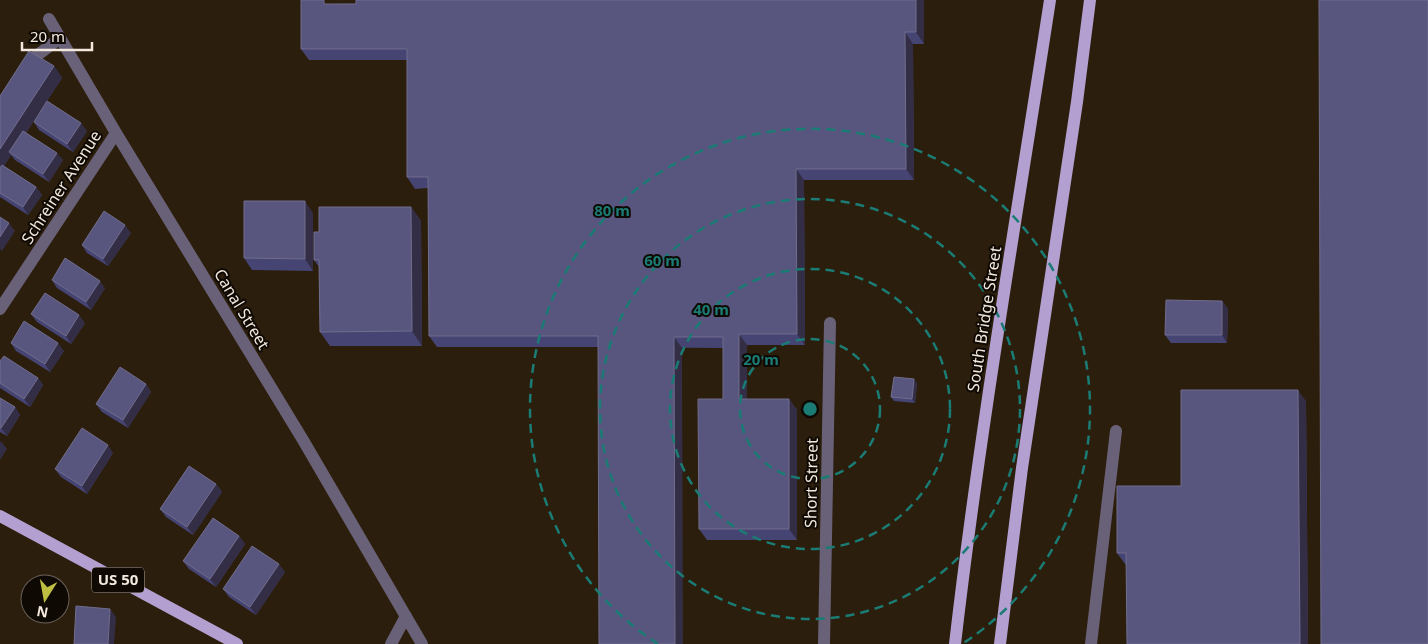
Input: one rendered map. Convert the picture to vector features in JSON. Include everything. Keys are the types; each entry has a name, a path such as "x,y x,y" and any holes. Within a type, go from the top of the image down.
{"main road":[{"name":"South Bridge Street","path":"955,644 965,555 1050,0"},
{"path":"1000,644 1022,468 1074,121 1090,0"},
{"name":"US 50","path":"0,516 237,644"}],"street":[{"name":"Canal Street","path":"49,19 116,133 298,431 422,644"},
{"path":"21,75 31,60 60,38"},
{"name":"Schreiner Avenue","path":"0,309 116,133"},
{"name":"Short Street","path":"824,644 830,324"},
{"path":"1091,644 1116,432"},
{"path":"391,644 406,616"}],"building":[{"path":"301,0 324,0 324,4 356,4 356,0 916,0 916,32 905,32 906,169 796,169 797,334 739,334 739,399 789,399 789,529 699,529 698,399 723,399 723,337 674,337 675,644 599,644 598,336 429,336 428,177 407,177 407,49 301,49"},
{"path":"1319,0 1428,0 1428,644 1321,644"},
{"path":"29,51 54,66 0,149 0,96"},
{"path":"47,101 81,123 67,144 34,122"},
{"path":"23,131 57,153 43,174 9,152"},
{"path":"2,165 36,187 23,207 0,193 0,168"},
{"path":"244,201 305,201 305,259 244,258"},
{"path":"319,207 411,207 412,331 320,332 319,260 314,260 314,232 319,232"},
{"path":"104,211 125,225 103,259 82,245"},
{"path":"0,217 9,223 0,237"},
{"path":"65,258 100,281 86,302 52,280"},
{"path":"45,293 79,315 66,336 31,314"},
{"path":"1166,300 1222,301 1222,335 1165,335"},
{"path":"24,321 58,343 45,364 11,343"},
{"path":"4,356 38,378 24,399 0,383 0,361"},
{"path":"120,367 146,384 123,420 96,404"},
{"path":"894,377 914,379 912,399 891,397"},
{"path":"1181,390 1298,390 1300,644 1127,644 1126,553 1117,553 1117,486 1181,486"},
{"path":"0,398 15,407 1,428 0,428"},
{"path":"82,428 108,445 82,486 55,469"},
{"path":"189,466 216,484 187,527 160,509"},
{"path":"213,518 239,536 210,579 183,561"},
{"path":"252,546 279,564 250,607 223,589"},
{"path":"76,606 110,609 108,644 74,644"}]}
